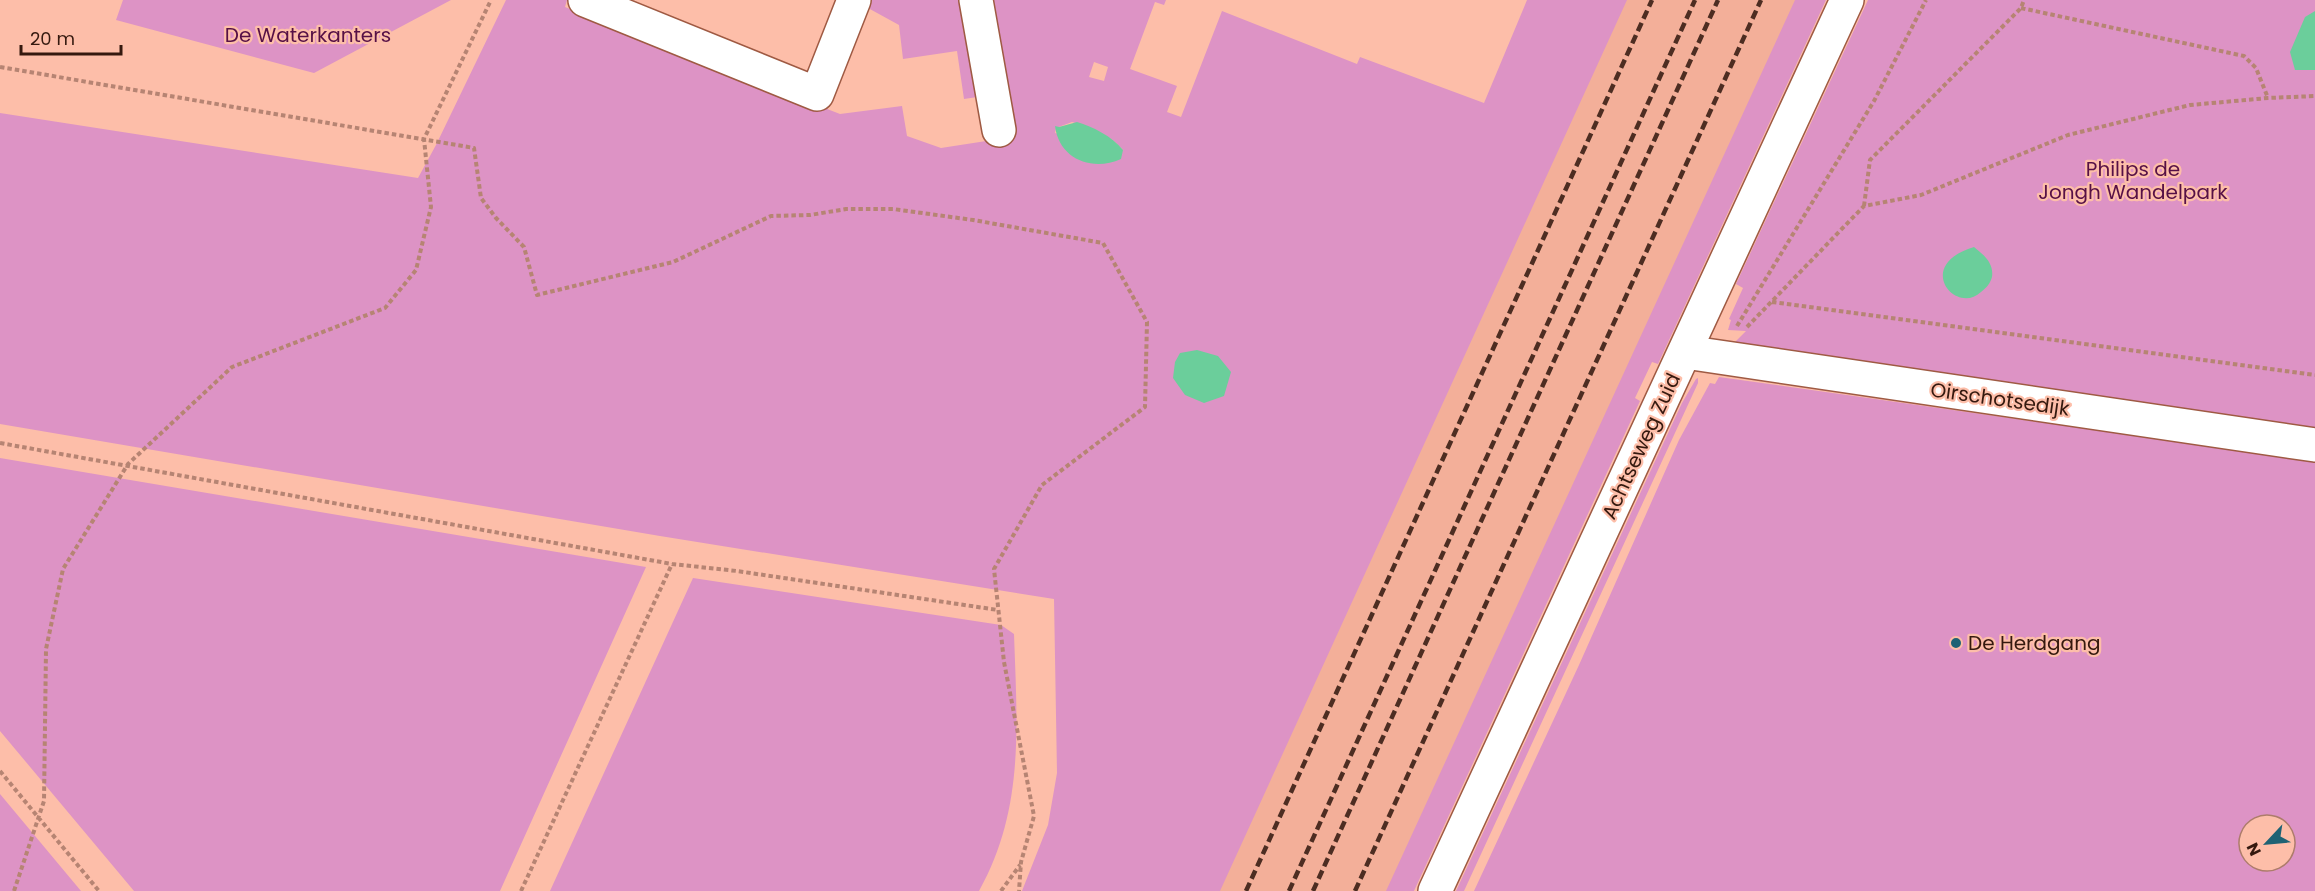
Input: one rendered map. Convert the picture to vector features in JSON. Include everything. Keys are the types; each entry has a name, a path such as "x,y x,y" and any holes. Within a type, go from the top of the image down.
{"street":[{"path":"585,0 817,94 854,0"},
{"path":"976,0 999,130"},
{"name":"Achtseweg Zuid","path":"1435,891 1847,0"},
{"name":"Oirschotsedijk","path":"1684,352 2315,445"}],"path":[{"path":"14,891 44,801 46,649 63,569 128,464 232,367 385,308 416,270 431,207 424,139 491,0"},
{"path":"1735,330 1874,101 1926,0"},
{"path":"1864,206 1870,160 2021,8 2024,0"},
{"path":"2021,8 2244,56 2256,68 2268,98"},
{"path":"0,67 474,148 481,198 496,218 525,247 537,295 673,262 771,216 810,215 846,209 892,209 973,220 1103,243 1147,322 1145,407 1042,485 994,569 1004,662 1034,816 1021,862 1019,891"},
{"path":"1741,333 1864,206 1921,195 2068,135 2190,105 2315,96"},
{"path":"1772,302 2315,375"},
{"path":"0,443 128,464 672,564 737,571 998,610"},
{"path":"521,891 672,564"},
{"path":"0,771 99,891"},
{"path":"1001,891 1021,862"}],"shaded area":[{"path":"1558,0 1816,0 1403,891 1145,891"},
{"path":"2315,11 2315,70 2295,70 2290,52 2305,17"},
{"path":"1077,122 1096,129 1113,140 1123,150 1121,159 1110,163 1088,163 1070,154 1063,147 1055,126"},
{"path":"1974,247 1990,263 1992,277 1981,292 1971,298 1961,298 1945,285 1943,275 1946,265 1956,255"},
{"path":"1197,350 1218,356 1231,372 1224,396 1204,403 1185,395 1173,378 1175,362 1180,353"}],"green space":[{"name":"De Waterkanters","path":"123,0 451,0 314,73 116,20"},
{"path":"506,0 567,0 565,7 840,114 902,106 907,136 941,148 1012,137 989,0 1166,0 1164,5 1155,2 1130,69 1177,86 1167,112 1181,117 1222,11 1357,64 1360,57 1484,103 1527,0 1627,0 1220,891 1022,891 1048,825 1057,773 1054,599 660,536 0,424 0,113 418,178","holes":["1094,62 1108,67 1104,81 1089,77","1072,122 1106,136 1123,150 1055,133 1056,128"]},
{"path":"871,0 967,0 984,96 964,99 957,51 903,59 899,25 868,8"},
{"path":"1795,0 1826,0 1658,364 1652,362 1635,398 1640,401 1414,891 1386,891"},
{"name":"Philips de Jongh Wandelpark","path":"1868,0 2315,0 2315,435 1737,350 1735,342 1746,331 1728,330 1731,320 1729,319 1743,288 1736,284"},
{"name":"De Herdgang","path":"1719,377 2315,461 2315,891 1474,891 1579,665 1679,440 1710,383 1715,384"},
{"path":"1698,378 1698,383 1464,891 1456,891 1682,403"},
{"path":"0,458 646,567 500,891 134,891 0,731"},
{"path":"693,578 1001,625 1014,634 1016,733 1011,797 994,860 979,891 550,891"},
{"path":"0,794 81,891 0,891"}],"railway":[{"path":"1246,891 1652,0"},
{"path":"1289,891 1695,0"},
{"path":"1313,891 1718,0"},
{"path":"1355,891 1761,0"}],"place":[{"name":"De Herdgang","path":"1956,643"}]}
